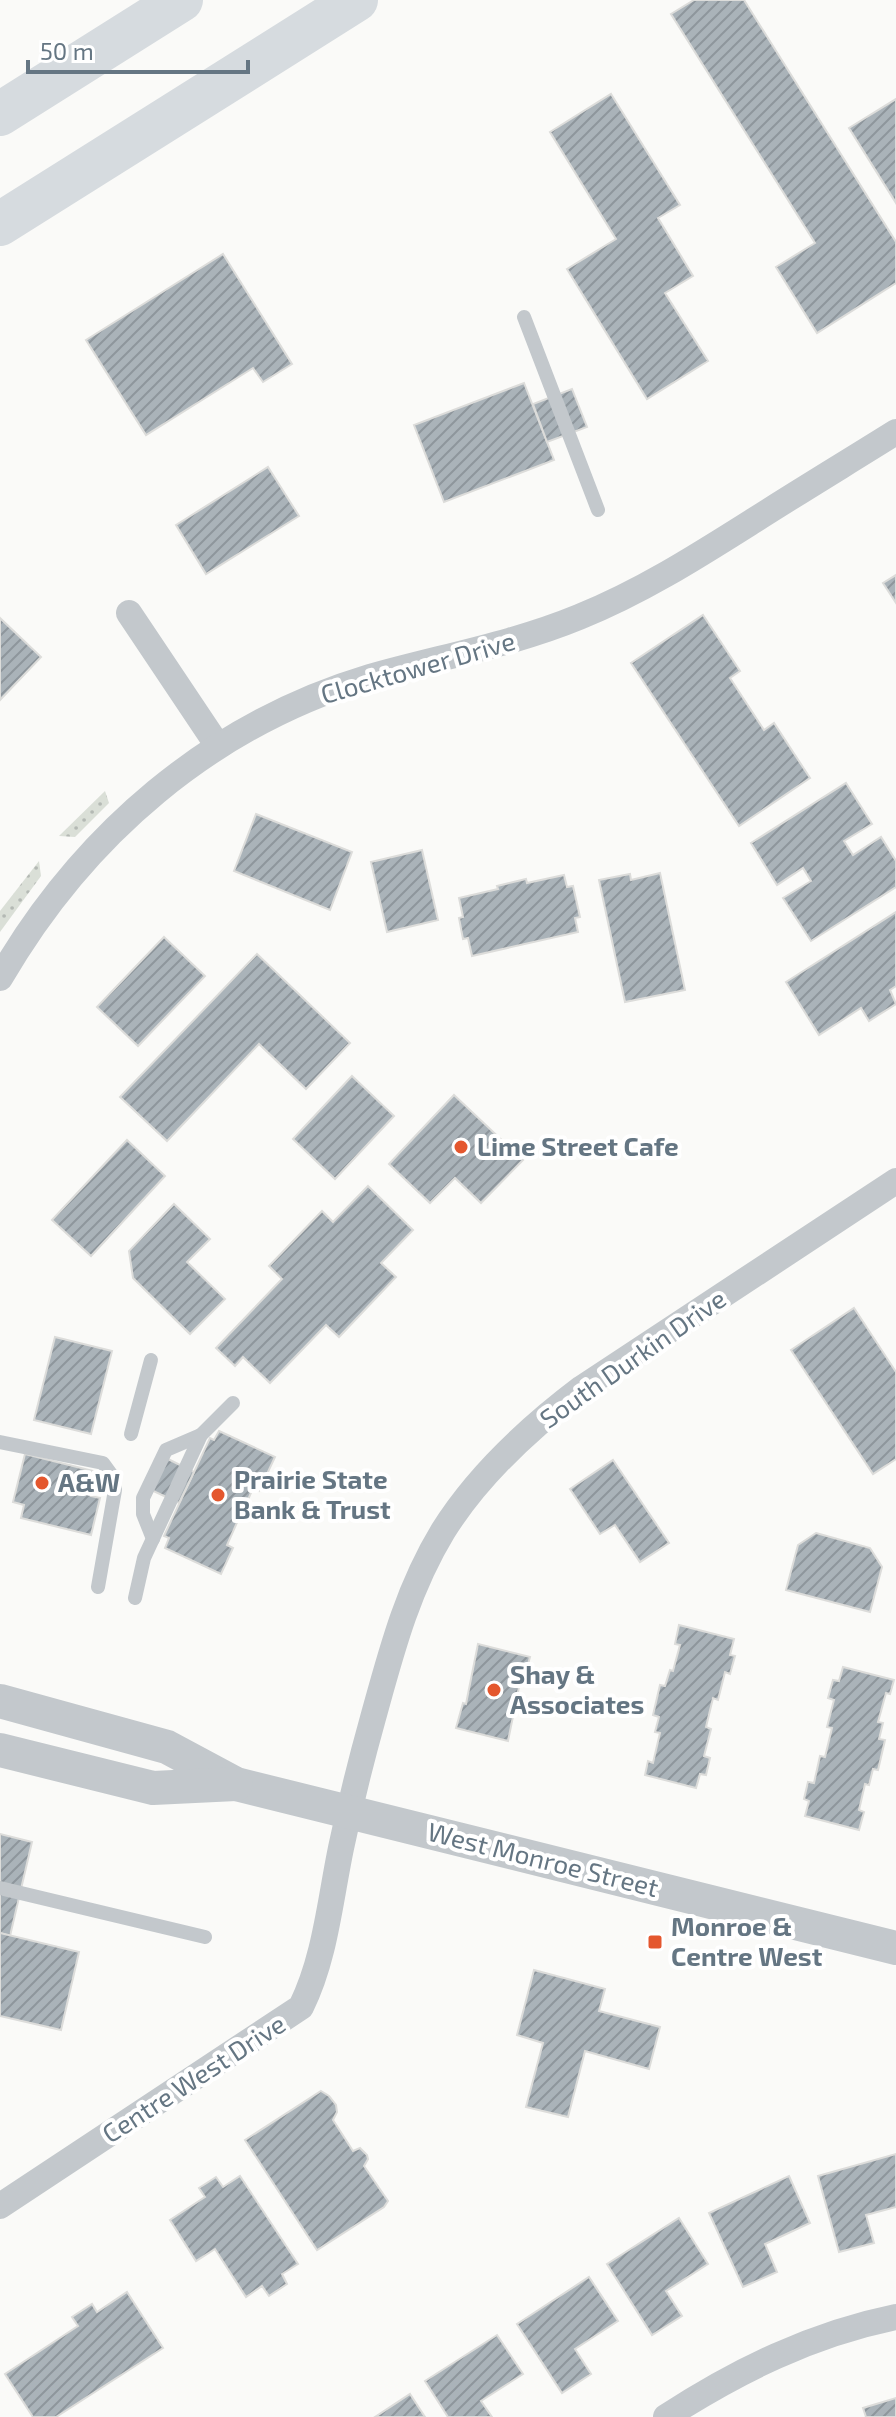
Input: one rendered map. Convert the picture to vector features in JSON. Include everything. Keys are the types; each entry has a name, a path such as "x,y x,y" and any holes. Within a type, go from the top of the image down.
{"highway":[{"path":"0,114 181,0"},
{"path":"0,224 356,0"}],"street":[{"name":"Clocktower Drive","path":"0,978 56,892 102,840 161,786 218,746 314,698 369,678 537,633 616,601 705,552 896,432"},
{"path":"129,613 218,746"},
{"name":"South Durkin Drive","path":"349,1813 387,1660 412,1591 444,1529 495,1466 545,1416 582,1388 896,1181"},
{"name":"West Monroe Street","path":"0,1701 167,1747 236,1784 896,1948"},
{"name":"West Monroe Street","path":"0,1750 153,1788 236,1784"},
{"name":"Centre West Drive","path":"0,2206 301,2007 318,1958 349,1813"},
{"path":"666,2417 741,2371 788,2350 896,2317"}],"lane":[{"path":"524,317 598,510"},
{"path":"131,1434 151,1360"},
{"path":"135,1598 144,1558 201,1435 233,1403"},
{"path":"153,1539 143,1514 143,1498 166,1450 201,1435"},
{"path":"0,1442 103,1463 111,1474 115,1490 98,1587"},
{"path":"0,1888 205,1937"}],"shaded area":[{"path":"105,791 109,803 75,837 59,836"},
{"path":"39,861 41,876 0,932 0,911"}],"building":[{"path":"694,0 744,0 896,242 896,283 817,333 776,267 815,243 671,14"},
{"path":"611,94 680,205 658,218 693,276 665,293 708,361 647,399 567,269 616,239 550,132"},
{"path":"896,99 896,203 849,128"},
{"path":"223,254 292,364 263,382 253,368 146,435 86,340"},
{"path":"524,383 554,460 444,502 414,425"},
{"path":"572,389 587,427 547,442 533,404"},
{"path":"268,467 299,516 206,574 176,525"},
{"path":"896,575 896,603 883,583"},
{"path":"703,615 740,671 730,678 764,730 774,723 810,778 739,826 631,663"},
{"path":"0,618 41,657 0,700"},
{"path":"846,783 872,824 844,841 853,855 881,837 896,861 896,887 811,941 783,898 811,881 803,868 777,885 751,843"},
{"path":"256,814 352,852 330,910 234,871"},
{"path":"422,850 438,920 387,932 371,862"},
{"path":"660,873 685,990 625,1002 599,880 630,874 631,880"},
{"path":"564,875 567,887 573,886 580,917 575,918 578,932 472,956 468,938 463,939 459,898 526,879 527,883"},
{"path":"896,912 896,986 890,990 896,1004 869,1021 861,1008 819,1035 786,982"},
{"path":"164,937 205,976 138,1046 97,1007"},
{"path":"257,954 350,1043 306,1089 259,1044 167,1141 120,1097"},
{"path":"352,1076 394,1116 335,1179 293,1139"},
{"path":"454,1095 523,1160 481,1203 455,1178 430,1203 389,1164"},
{"path":"127,1140 165,1176 91,1256 52,1220"},
{"path":"368,1186 413,1230 381,1263 396,1277 339,1337 326,1325 270,1383 243,1357 235,1366 216,1348 282,1279 269,1266 322,1211 333,1222"},
{"path":"174,1204 210,1239 187,1262 225,1299 190,1334 133,1278 129,1251"},
{"path":"854,1308 896,1372 896,1459 873,1474 791,1350"},
{"path":"55,1337 112,1351 91,1434 34,1420"},
{"path":"219,1431 275,1457 259,1491 253,1488 247,1502 252,1504 244,1520 239,1518 227,1545 233,1548 221,1574 165,1548 169,1538 164,1536 210,1438 214,1440"},
{"path":"25,1454 97,1472 91,1496 100,1498 91,1535 21,1518 24,1505 13,1502"},
{"path":"164,1457 194,1472 179,1503 149,1489"},
{"path":"613,1460 669,1543 640,1562 615,1525 600,1534 570,1489"},
{"path":"816,1533 870,1548 882,1567 870,1612 786,1590 798,1545"},
{"path":"679,1625 734,1639 730,1655 735,1656 730,1674 725,1672 718,1700 713,1698 706,1727 711,1729 704,1756 710,1758 706,1775 700,1774 696,1788 645,1775 648,1761 653,1763 660,1733 655,1732 659,1717 653,1715 660,1685 665,1686 670,1670 673,1671 680,1645 675,1644"},
{"path":"478,1644 530,1657 523,1683 520,1682 508,1741 456,1728 463,1703 466,1704"},
{"path":"843,1667 894,1680 890,1694 886,1693 878,1722 883,1723 879,1739 885,1740 878,1770 873,1769 869,1785 865,1784 859,1810 864,1812 859,1830 805,1816 809,1801 804,1799 808,1782 814,1783 820,1756 825,1757 832,1728 827,1727 834,1700 828,1698 833,1680 839,1681"},
{"path":"0,1834 32,1842 10,1936 0,1933"},
{"path":"0,1933 79,1952 61,2030 0,2016"},
{"path":"534,1970 605,1989 599,2011 660,2027 649,2069 585,2051 568,2117 526,2107 543,2043 517,2035"},
{"path":"321,2091 336,2105 333,2120 353,2151 360,2148 367,2155 364,2166 388,2201 384,2207 317,2250 245,2140"},
{"path":"896,2154 896,2207 866,2215 874,2243 839,2252 818,2176"},
{"path":"240,2176 298,2264 282,2274 287,2284 269,2296 262,2286 246,2297 215,2249 196,2261 170,2220 205,2197 199,2188 216,2177 223,2187"},
{"path":"789,2176 810,2223 765,2244 777,2272 743,2287 709,2213"},
{"path":"679,2218 708,2264 666,2291 682,2316 652,2335 607,2264"},
{"path":"589,2277 618,2321 575,2349 591,2374 562,2393 517,2324"},
{"path":"127,2292 163,2348 56,2417 33,2417 5,2374 78,2326 72,2317 92,2304 97,2312"},
{"path":"497,2335 523,2374 481,2401 492,2417 448,2417 425,2381"},
{"path":"410,2394 425,2417 375,2417"},
{"path":"896,2398 896,2417 866,2417 863,2408"}],"place":[{"name":"Lime Street Cafe","path":"461,1147"},
{"name":"A&W","path":"42,1483"},
{"name":"Prairie State Bank & Trust","path":"218,1495"},
{"name":"Shay & Associates","path":"494,1690"},
{"name":"Monroe & Centre West","path":"655,1942"}]}
